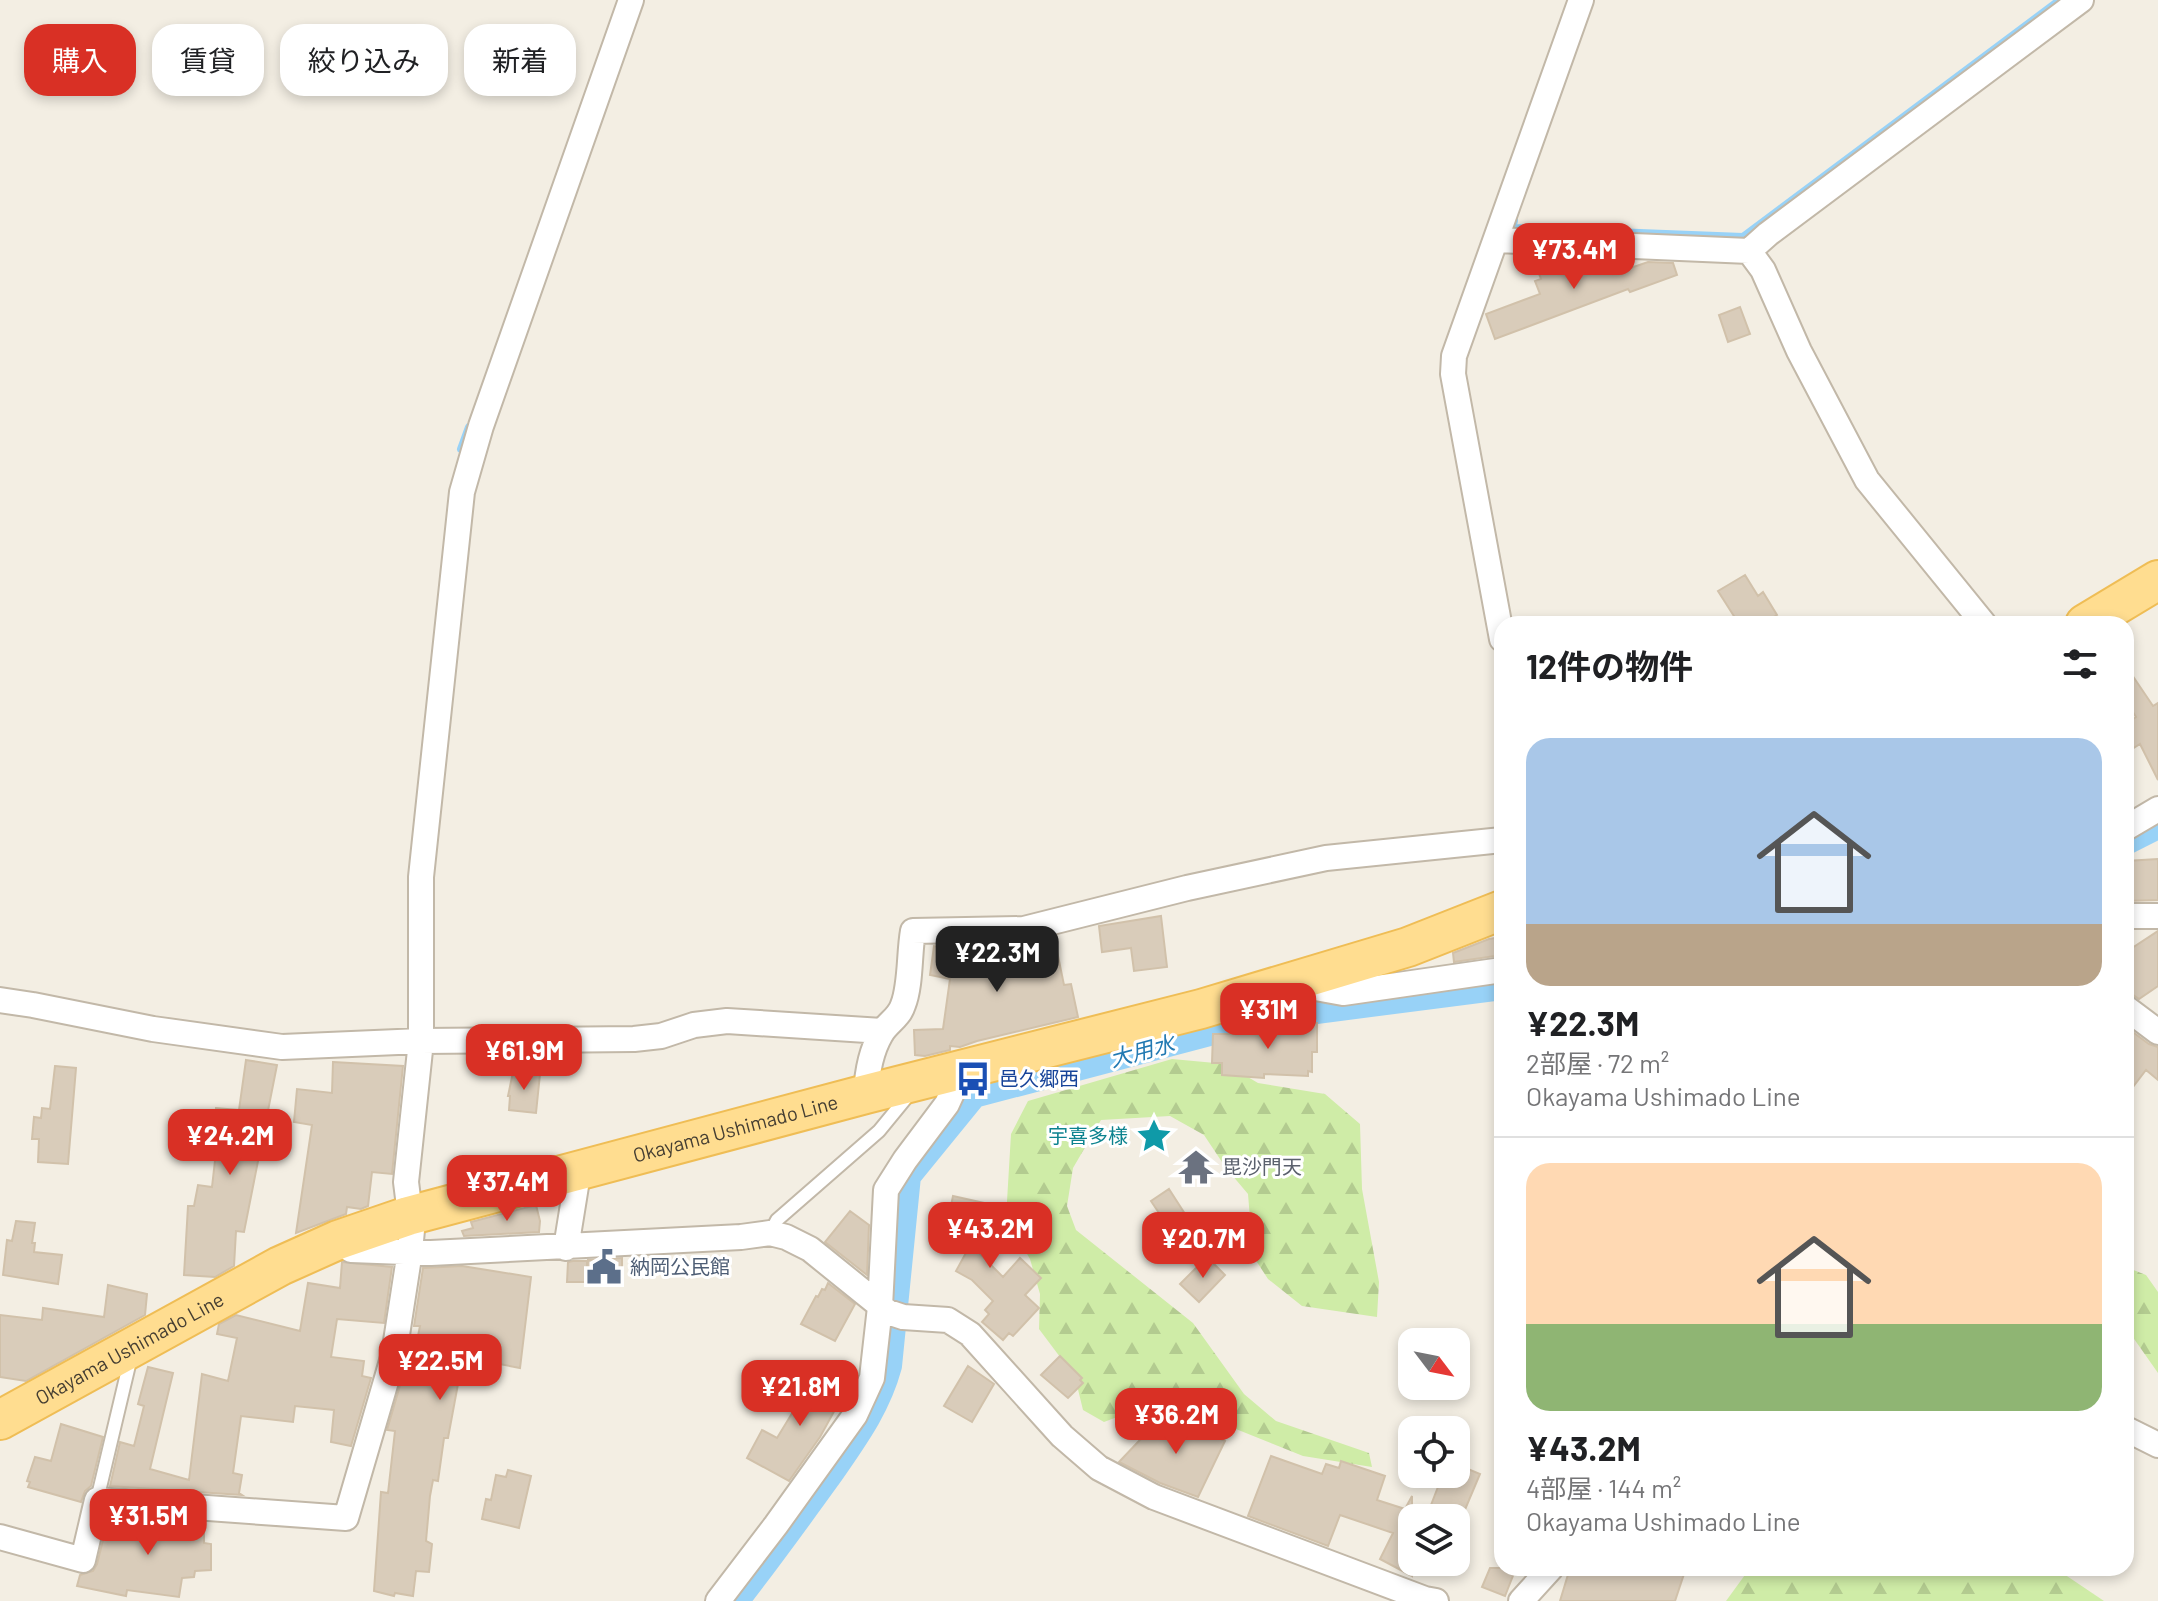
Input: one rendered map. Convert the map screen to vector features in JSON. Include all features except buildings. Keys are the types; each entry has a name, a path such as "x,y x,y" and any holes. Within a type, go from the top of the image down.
{"main road":[{"path":"2098,616 2158,580"},
{"name":"Okayama Ushimado Line","path":"0,1420 280,1266 338,1240 409,1234 571,1173 1290,984 1408,947 1494,913"}],"street":[{"path":"0,1537 83,1560 97,1500 346,1518 394,1354 409,1234 406,1182 421,1041 421,877 462,492 481,426 631,0"},
{"path":"1498,616 1453,374 1454,356 1581,0"},
{"path":"1496,240 1749,251 2081,0"},
{"path":"1749,251 1763,270 1799,351 1867,480 1978,616"},
{"path":"2134,823 2158,809"},
{"path":"866,1094 867,1076 882,1031 893,1023 904,1005 913,931 1024,929 1187,888 1326,858 1494,841"},
{"path":"2134,916 2158,916"},
{"path":"1290,984 1343,993 1494,971"},
{"path":"0,1000 153,1029 282,1047 421,1041 634,1039 727,1021 882,1031"},
{"path":"2134,1014 2158,1032"},
{"path":"718,1601 855,1415 872,1378 890,1312 886,1190 947,1104 962,1071"},
{"path":"566,1248 576,1186 571,1173"},
{"path":"409,1234 431,1253 566,1248 770,1233 786,1237 810,1249 890,1312 948,1320 970,1334 1062,1436 1099,1468 1154,1497 1198,1515 1436,1601"},
{"path":"2134,1433 2158,1445"},
{"path":"1521,1601 1544,1576"}],"lane":[{"path":"770,1233 777,1220 879,1131 911,1093 914,1081"},
{"path":"97,1500 129,1365 122,1353"}],"green space":[{"path":"1172,1059 1226,1064 1258,1083 1325,1094 1360,1124 1362,1189 1379,1282 1377,1317 1302,1306 1268,1279 1253,1256 1248,1194 1204,1135 1170,1116 1101,1120 1073,1168 1067,1206 1076,1230 1193,1323 1244,1394 1276,1421 1369,1453 1372,1467 1303,1456 1186,1409 1141,1408 1104,1422 1083,1410 1075,1377 1039,1329 1040,1294 1030,1259 1006,1218 1011,1134 1028,1101"},
{"path":"2134,1270 2146,1275 2158,1292 2158,1373 2134,1339"},
{"path":"1744,1576 2067,1576 2104,1601 1726,1601"}],"waterway":[{"path":"1514,221 1512,228 1743,237 2060,0"},
{"path":"461,449 469,427"},
{"name":"大用水","path":"2134,838 2158,826"},
{"name":"大用水","path":"736,1601 831,1473 879,1395 889,1366 908,1176 974,1095 1270,1017 1494,988"}],"place":[{"name":"邑久郷西","path":"973,1079"},
{"name":"宇喜多様","path":"1154,1136"},
{"name":"毘沙門天","path":"1196,1167"},
{"name":"納岡公民館","path":"604,1267"}]}
